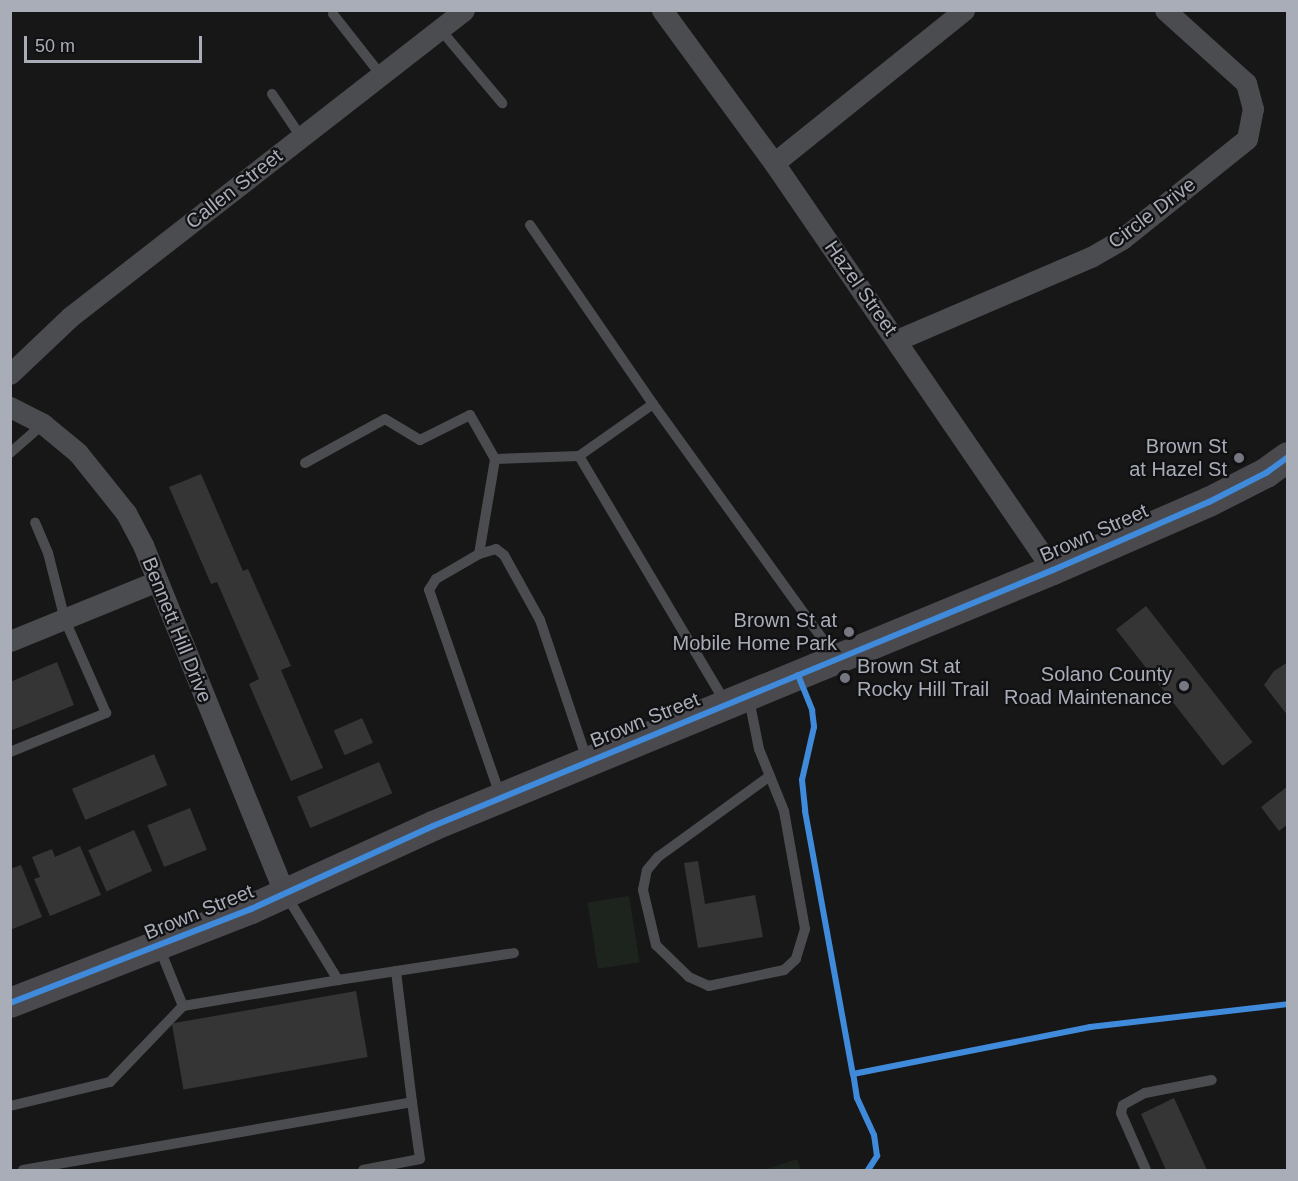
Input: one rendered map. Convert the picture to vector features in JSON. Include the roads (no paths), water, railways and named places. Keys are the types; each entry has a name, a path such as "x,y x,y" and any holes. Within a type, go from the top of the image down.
{"street":[{"name":"Callen Street","path":"10,374 70,317 464,10"},
{"name":"Hazel Street","path":"662,10 774,163 1053,570"},
{"path":"774,163 964,10"},
{"name":"Circle Drive","path":"897,340 1114,243 1247,139 1253,109 1246,83 1165,10"},
{"name":"Bennett Hill Drive","path":"10,406 44,424 105,483 126,513 157,581 285,895"},
{"name":"Brown Street","path":"10,1004 159,947 285,895 501,798 1053,570 1209,502 1266,473 1287,457"},
{"path":"10,641 157,581"}],"lane":[{"path":"333,14 381,75"},
{"path":"440,29 502,103"},
{"path":"272,94 301,137"},
{"path":"530,225 653,405 837,659"},
{"path":"495,459 579,456 653,405"},
{"path":"305,463 385,419 420,440 470,415 495,459 479,554"},
{"path":"10,453 44,424"},
{"path":"579,456 737,700 759,749 770,776 784,811 805,929 802,946 796,959 783,970 709,986 689,977 656,945 643,890 647,870 658,857 770,776"},
{"path":"10,752 106,713 65,620 48,553 35,523"},
{"path":"501,798 429,590 436,579 479,554 496,549 504,555 540,620 588,762"},
{"path":"285,895 338,980"},
{"path":"159,947 183,1006"},
{"path":"10,1106 110,1082 183,1006 514,953"},
{"path":"363,1170 420,1159 396,971"},
{"path":"1146,1170 1121,1113 1123,1105 1145,1093 1212,1080"},
{"path":"23,1170 412,1102"}],"place":[{"name":"Brown St at Hazel St","path":"1239,458"},
{"name":"Brown St at Mobile Home Park","path":"849,632"},
{"name":"Brown St at Rocky Hill Trail","path":"845,678"},
{"name":"Solano County Road Maintenance","path":"1184,686"}]}
